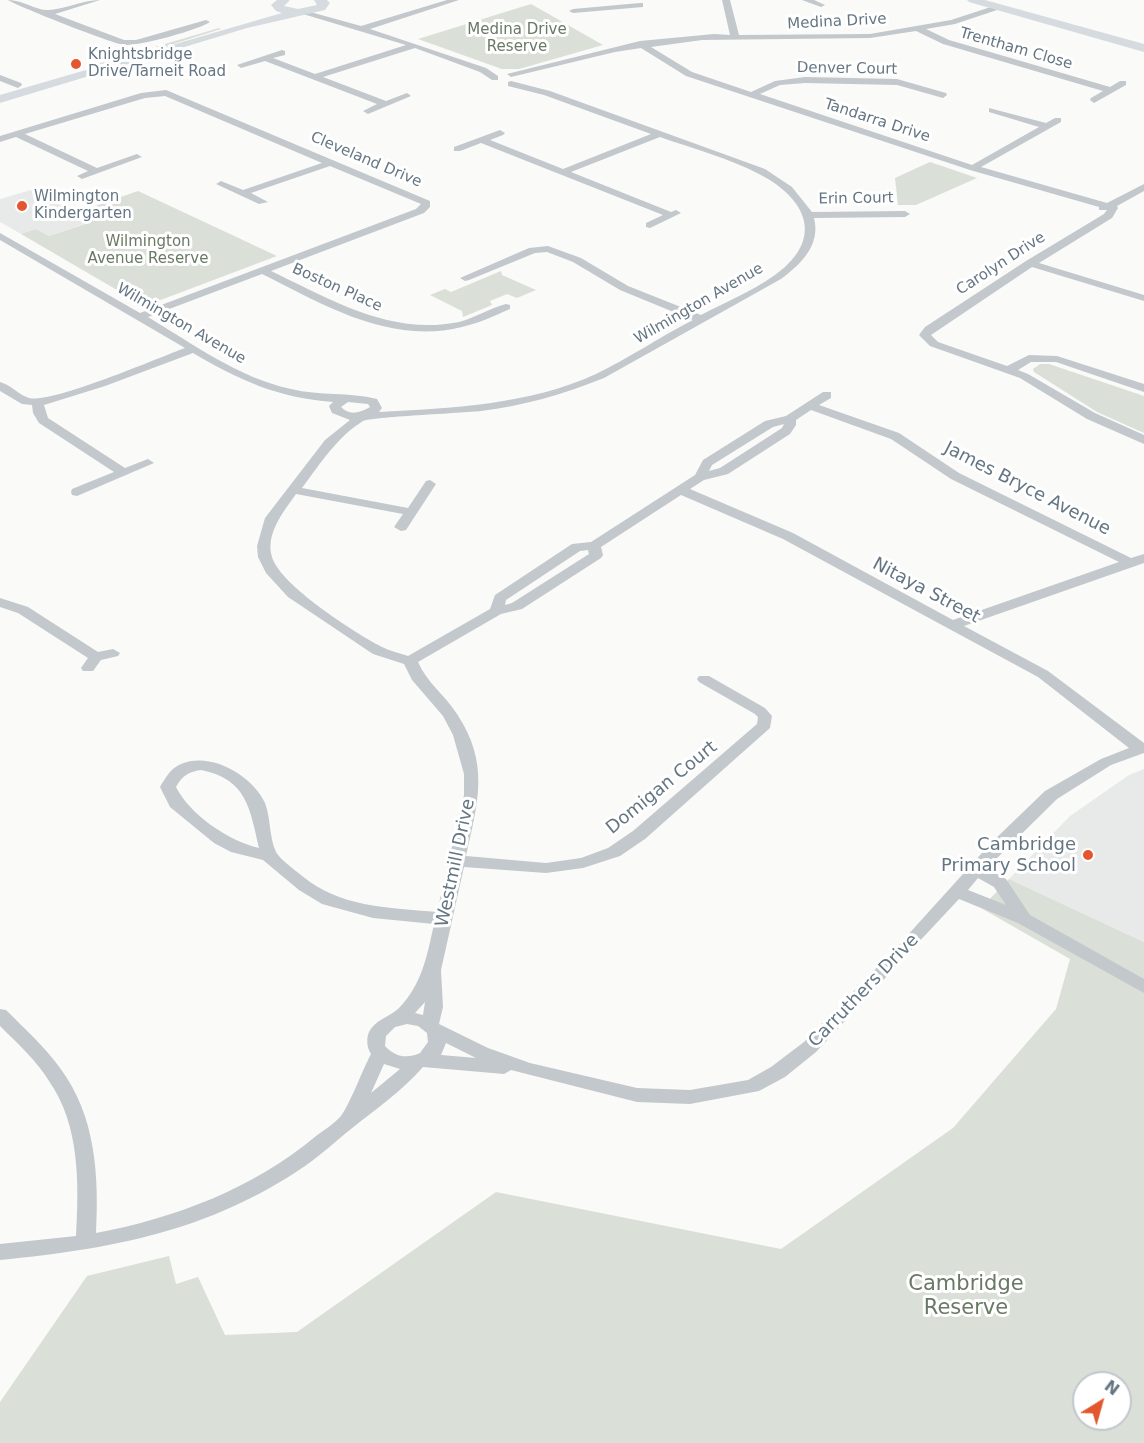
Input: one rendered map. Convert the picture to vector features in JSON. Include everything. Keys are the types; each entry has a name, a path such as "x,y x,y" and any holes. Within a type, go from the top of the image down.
{"main road":[{"path":"973,0 999,2 1144,39"},
{"path":"7,88 254,17 279,2 283,10 302,12"},
{"path":"999,2 1144,48"},
{"path":"7,88 302,12 325,3"}],"street":[{"path":"12,0 123,43 137,42 206,22"},
{"path":"45,14 96,0"},
{"path":"364,28 455,0"},
{"path":"726,0 735,35"},
{"path":"806,0 821,4"},
{"name":"Medina Drive","path":"495,78 640,44 735,35 773,38 870,36 973,17 999,2"},
{"path":"325,3 339,19"},
{"path":"573,11 620,3 640,5"},
{"path":"302,12 339,19 415,45 474,67 495,78 499,83 547,93 762,171 795,195 808,215"},
{"name":"Trentham Close","path":"917,28 946,42 1110,90"},
{"name":"Tandarra Drive","path":"640,44 689,74 973,168 1108,207"},
{"path":"315,77 415,45"},
{"path":"241,65 282,53"},
{"path":"266,58 385,104"},
{"name":"Medina Drive","path":"525,80 544,66"},
{"path":"474,67 522,75 525,80 547,93"},
{"path":"511,84 525,80"},
{"name":"Denver Court","path":"751,95 778,83 805,80 897,82 943,95"},
{"path":"1094,100 1123,83"},
{"name":"Cleveland Drive","path":"0,139 144,95 162,92 426,203 420,211 138,317"},
{"path":"368,111 407,96"},
{"path":"992,109 1046,126"},
{"path":"973,168 1058,120"},
{"path":"457,149 500,133"},
{"path":"17,134 96,171"},
{"path":"563,172 662,134"},
{"path":"481,140 675,214 650,225"},
{"path":"82,176 137,157"},
{"path":"243,194 333,162"},
{"path":"221,184 263,202"},
{"name":"Carolyn Drive","path":"1009,370 940,346 927,339 925,335 929,329 1030,263 1108,216 1108,207 1123,204 1130,196 1144,187"},
{"name":"Erin Court","path":"808,215 906,214"},
{"name":"Wilmington Avenue","path":"290,394 303,401 348,416 362,416 503,405 575,387 625,363 753,292 786,270 807,246 811,234 808,215"},
{"name":"Wilmington Avenue","path":"0,236 193,349 267,388 314,398 362,398 420,412"},
{"path":"465,278 533,250 548,249 577,260 624,288 701,319"},
{"path":"1030,263 1144,298"},
{"name":"Boston Place","path":"262,270 366,320 386,326 433,329 468,322 506,307"},
{"path":"0,393 18,404 38,405 57,402 193,349"},
{"path":"1009,370 1029,358 1056,359 1144,388"},
{"path":"1009,370 1038,382 1091,416 1144,440"},
{"path":"0,386 38,405"},
{"path":"374,402 375,410 362,416 329,443 293,490 272,518 264,546 271,570 293,594 378,651 410,662 496,610 517,606 596,555 594,546 680,490 700,477 724,471 780,435 789,428 790,419 827,394"},
{"path":"329,443 337,412 336,404 345,399"},
{"path":"38,405 43,420 124,473"},
{"name":"James Bryce Avenue","path":"810,406 895,436 955,476 1129,562"},
{"path":"77,492 148,463"},
{"path":"401,527 430,484"},
{"path":"293,490 411,512"},
{"name":"Nitaya Street","path":"680,490 775,530 952,625 1054,682 1142,748"},
{"path":"952,625 1144,558"},
{"path":"0,602 23,610 92,663 113,652"},
{"name":"Westmill Drive","path":"398,1019 417,1000 433,968 472,795 472,774 461,735 450,714 417,677 410,662"},
{"name":"Domigan Court","path":"458,861 546,868 584,863 614,852 639,835 765,725 765,716 760,711 704,680"},
{"name":"Carruthers Drive","path":"433,1027 482,1053 528,1070 637,1095 660,1097 714,1094 752,1086 778,1072 810,1047 1017,827 1051,795 1106,762 1142,748"},
{"path":"269,856 257,804 254,795 249,790 220,770 205,765 189,767 174,776 168,787 176,803 228,844 269,856 314,892 343,905 373,912 445,919"},
{"path":"977,870 1000,883 1024,919"},
{"path":"957,892 1024,919 1144,987"},
{"name":"Westmill Drive","path":"433,968 433,1027"},
{"path":"0,1015 50,1067 73,1108 82,1138 86,1164 86,1243"},
{"path":"0,1252 86,1243 156,1226 201,1211 241,1194 298,1160 400,1082 419,1061 435,1050 438,1043 433,1027 415,1018 389,1022 377,1034 376,1048 380,1054 396,1063 419,1061"},
{"path":"348,1121 380,1054"},
{"name":"Carruthers Drive","path":"419,1061 528,1070"}],"shaded area":[{"path":"31,190 92,221 49,236 36,229 21,234 0,222 0,199"},
{"name":"Cambridge Primary School","path":"1144,769 1144,942 1009,879 1070,816 1129,775"}],"green space":[{"name":"Medina Drive Reserve","path":"531,4 603,45 519,69 502,69 418,39"},
{"path":"221,29 129,58 87,67"},
{"path":"930,162 977,178 916,205 898,205 895,178"},
{"name":"Wilmington Avenue Reserve","path":"138,191 277,256 150,304 141,304 21,234 36,229 49,236 91,222 75,213"},
{"path":"501,271 502,275 536,290 517,298 507,294 490,301 492,305 463,317 462,311 430,295 445,289 451,292"},
{"path":"1040,364 1049,364 1144,396 1144,433 1097,412 1034,372 1033,369"},
{"name":"Cambridge Reserve","path":"1009,879 1144,942 1144,1443 0,1443 0,1402 87,1276 169,1256 176,1284 198,1277 225,1335 297,1332 496,1192 781,1249 953,1128 1056,1009 1070,959 981,908"}],"place":[{"name":"Knightsbridge Drive/Tarneit Road","path":"76,64"},
{"name":"Wilmington Kindergarten","path":"22,206"},
{"name":"Cambridge Primary School","path":"1088,855"}]}
